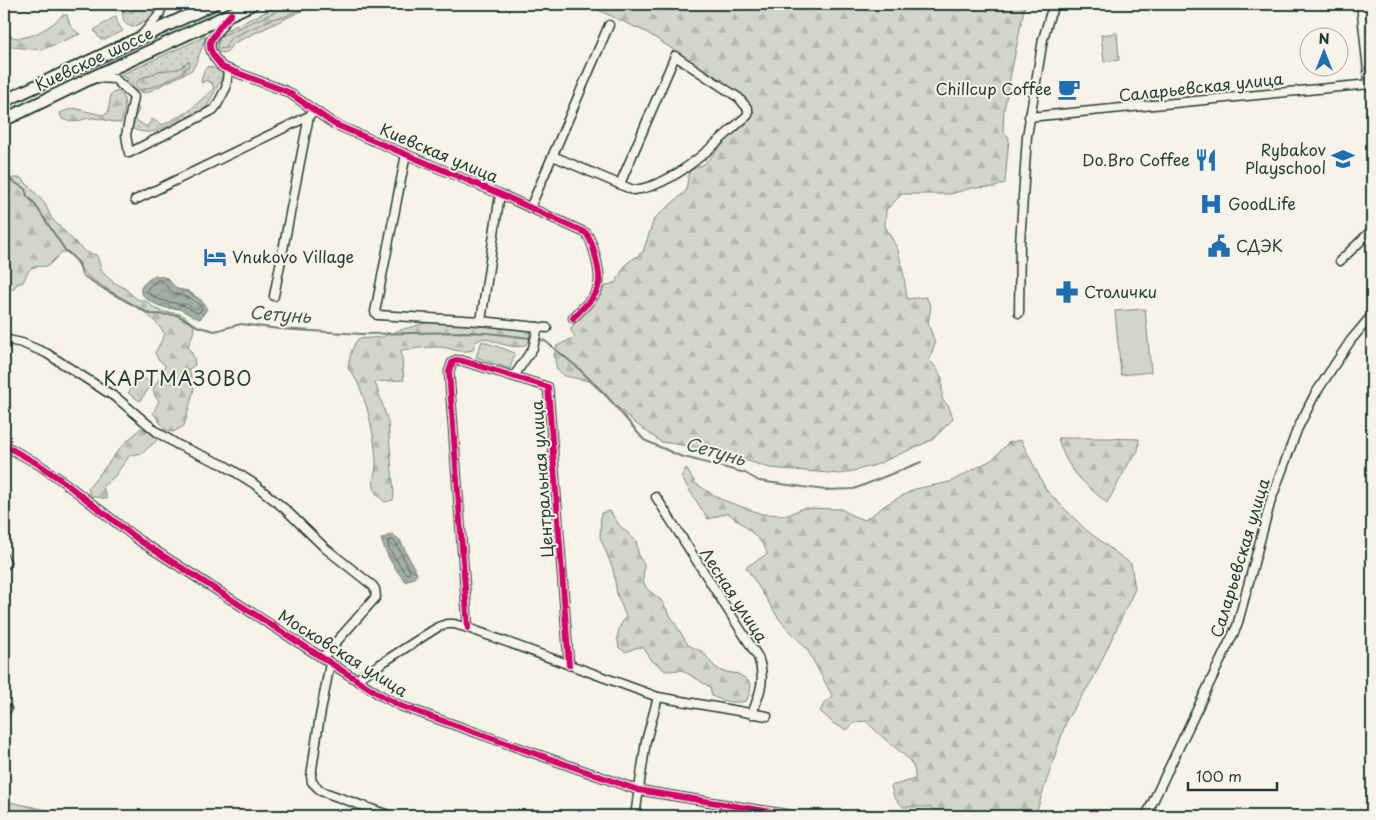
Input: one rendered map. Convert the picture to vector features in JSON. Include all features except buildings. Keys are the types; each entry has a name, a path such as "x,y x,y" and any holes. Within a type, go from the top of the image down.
{"highway":[{"name":"Киевское шоссе","path":"4,101 213,4"},
{"name":"Киевское шоссе","path":"4,120 252,4"}],"street":[{"path":"138,38 159,15 163,4"},
{"path":"1019,313 1023,187 1029,117 1043,38 1050,15 1056,4"},
{"path":"1361,4 1371,87"},
{"name":"Киевская улица","path":"231,14 220,26 210,42 211,52 217,62 228,70 288,92 310,106 312,113 334,124 500,194 586,233 591,240 600,282 594,296 573,318"},
{"path":"530,208 609,25"},
{"path":"553,156 633,190 645,189 665,181 684,169 748,115 748,109 739,98 675,56 620,184"},
{"path":"87,80 109,77 115,79 134,97 126,135 129,153 218,106 226,88 228,70"},
{"name":"Саларьевская улица","path":"1029,117 1371,87"},
{"path":"135,200 312,113"},
{"path":"274,296 312,113"},
{"path":"406,154 375,312 379,316 481,321 547,328"},
{"path":"481,321 500,194"},
{"path":"1340,262 1372,230"},
{"name":"Саларьевская улица","path":"1146,816 1237,626 1271,500 1297,430 1314,396 1372,315"},
{"path":"514,376 533,348 538,326"},
{"path":"4,339 22,343 46,353 118,399 157,432 178,446 224,465 253,484 285,509 325,548 376,589 376,597 322,658"},
{"name":"Центральная улица","path":"468,628 449,366 456,360 546,385 549,389 569,666"},
{"name":"Московская улица","path":"4,445 38,464 140,541 382,696 401,706 638,790 796,816"},
{"name":"Лесная улица","path":"656,497 758,657 762,668 762,679 752,714"},
{"path":"357,679 438,627 454,624 658,697 767,716"},
{"path":"330,663 319,722 311,776 312,782 321,791 391,816"},
{"path":"635,816 646,741 658,697"}],"green space":[{"path":"139,4 157,4 155,15 134,27 130,26 125,23 123,9 126,14 140,7"},
{"path":"283,4 316,4 232,44 225,52 215,51 216,42 222,32"},
{"path":"293,4 311,4 284,17 275,18 232,37 226,44 226,48 219,49 217,47 223,35"},
{"path":"585,4 1025,4 1004,109 1003,130 1009,138 1005,183 995,187 972,188 950,194 902,194 886,210 885,226 898,250 907,299 926,297 931,307 928,323 935,343 929,360 942,378 942,399 949,407 953,419 932,440 873,466 840,474 770,468 710,449 661,442 635,423 589,381 565,376 557,369 554,355 557,346 575,337 570,329 605,286 616,282 626,264 643,252 654,219 686,191 689,171 704,164 754,112 741,95 646,32"},
{"path":"62,15 67,15 71,26 80,34 41,50 4,46 4,30 9,36 16,38 25,37 43,30"},
{"path":"116,16 117,22 123,31 106,39 100,39 94,30"},
{"path":"1117,33 1119,60 1104,62 1101,35"},
{"path":"206,36 192,70 146,93 136,91 127,79 120,75","holes":["185,63 185,71 142,91 135,85 145,77 162,70 179,69"]},
{"path":"189,61 190,64 186,69 162,83 142,89 138,89 135,85 141,78 158,71 179,69"},
{"path":"208,66 222,72 223,76 205,110 190,118 185,115 156,131 143,132 127,126 136,104 139,110 134,119 147,127 152,119 162,125 188,112 214,88 212,83 205,80 203,83 201,82 204,70"},
{"path":"118,91 125,102 121,123 97,118 88,118 75,122 62,119 60,113 73,108 102,115 108,113 111,94"},
{"path":"21,178 31,188 45,204 52,219 85,252 96,255 105,275 135,297 146,301 156,309 180,314 194,326 188,346 195,365 189,369 194,389 184,426 173,432 166,430 153,413 159,401 153,389 164,371 165,365 158,359 155,353 165,334 149,316 85,273 69,252 62,252 48,266 32,268 23,282 17,284 13,290 5,283 4,180"},
{"path":"1145,309 1151,372 1121,375 1115,311"},
{"path":"429,322 530,329 529,341 526,345 515,347 483,338 475,342 473,350 467,351 438,347 401,350 404,380 375,382 388,422 394,495 393,500 385,502 378,495 373,481 376,464 372,428 360,387 348,369 350,357 358,339 382,337"},
{"path":"482,341 515,353 510,369 476,357"},
{"path":"141,376 152,384 140,401 128,393"},
{"path":"141,428 150,432 157,440 143,453 130,455 114,477 103,486 107,499 91,496 88,489 121,447"},
{"path":"1058,438 1139,439 1138,451 1130,461 1107,503 1083,482 1071,468"},
{"path":"1021,440 1046,490 1086,530 1131,564 1135,589 1093,679 1067,719 1035,816 942,816 930,807 903,807 894,797 891,786 915,779 915,772 910,761 866,721 856,722 847,730 834,724 820,711 825,702 833,697 807,649 779,619 746,567 767,554 762,543 728,513 708,519 681,477 686,468 696,484 720,499 762,514 788,515 803,508 841,509 865,520 887,504 915,489 950,482 993,459 1008,443"},
{"path":"610,511 619,525 636,541 639,557 644,564 643,581 647,589 661,600 688,645 703,652 714,666 721,671 738,674 751,684 750,693 746,701 729,702 712,696 710,687 682,670 665,671 652,661 643,647 626,652 619,648 618,631 626,617 617,594 613,569 600,537 601,513"},
{"path":"5,801 75,816 4,816"}],"water":[{"path":"155,275 167,278 177,289 188,291 201,300 207,309 200,319 179,309 160,306 145,297 142,294 141,288 145,282"},
{"path":"392,534 400,540 417,574 406,582 391,562 381,539"}],"waterway":[{"name":"Сетунь","path":"4,185 6,181 11,180 25,189 27,196 34,203 65,250 79,263 82,275 150,314 177,315 199,327 215,331 241,324 279,329 362,334 464,332 530,338"},
{"name":"Сетунь","path":"538,339 545,341 576,366 605,394 644,440 680,456 745,473 759,481 825,490 854,489 921,462"}],"cycle path":[{"path":"231,14 220,26 210,42 210,48 214,57 222,67 288,92 334,124 500,194 586,233 594,252 598,270 598,286 592,298 573,318"},
{"path":"468,628 449,372 452,363 456,360 548,387 569,665"},
{"path":"4,445 38,464 61,480 140,541 382,696 401,706 638,790 796,816"}],"place":[{"name":"Chillcup Coffee","path":"1069,89"},
{"name":"Rybakov Playschool","path":"1343,159"},
{"name":"Do.Bro Coffee","path":"1206,160"},
{"name":"GoodLife","path":"1211,204"},
{"name":"СДЭК","path":"1219,246"},
{"name":"Vnukovo Village","path":"215,257"},
{"name":"Столички","path":"1067,292"}],"district":[{"name":"КАРТМАЗОВО","path":"178,379"}]}
